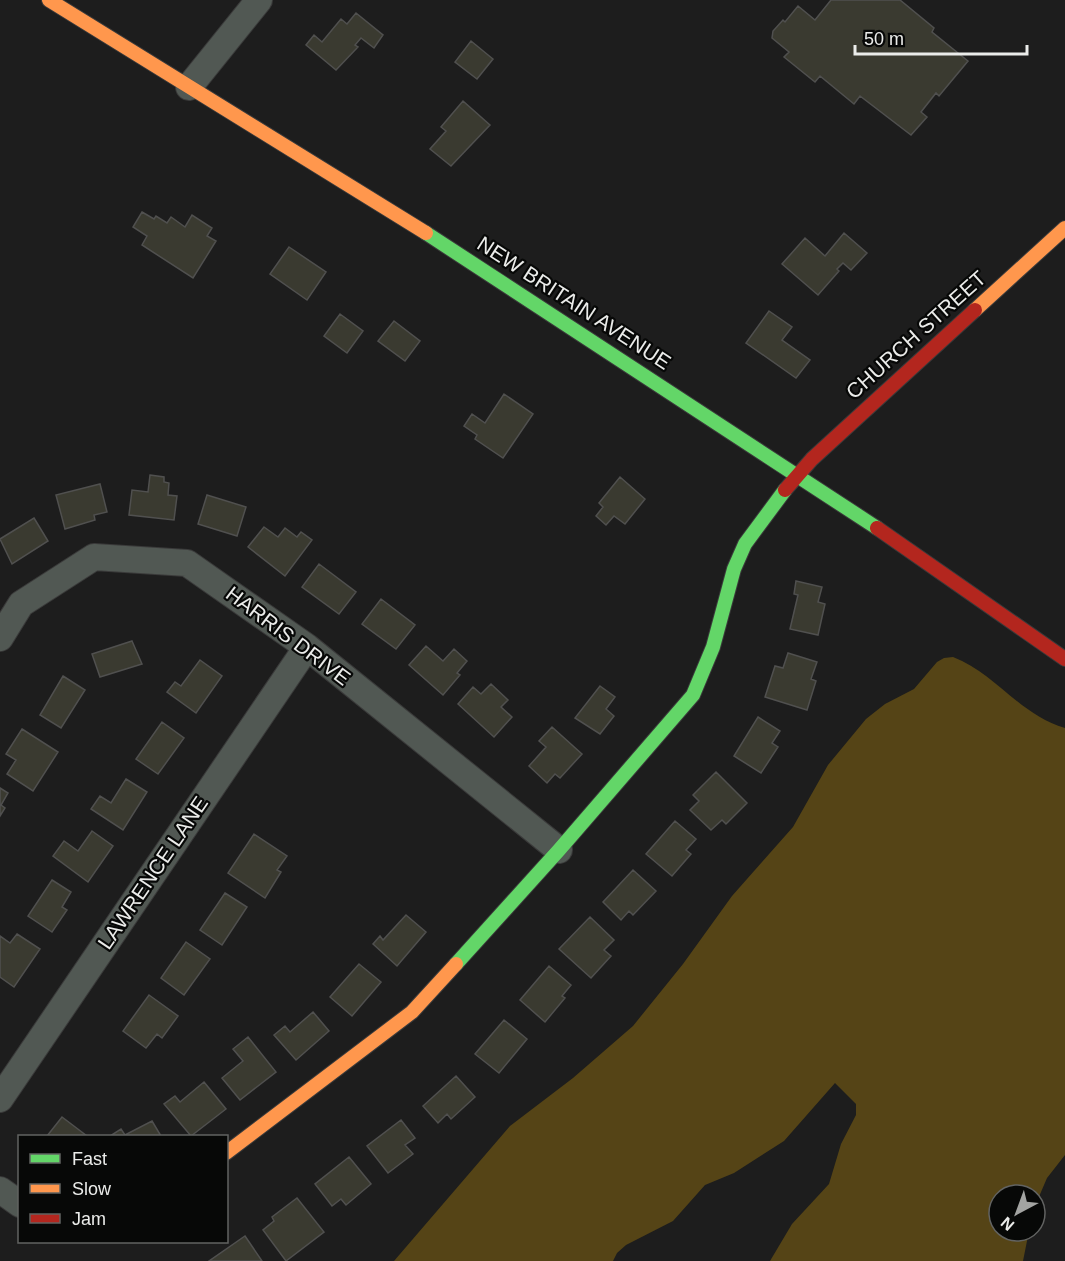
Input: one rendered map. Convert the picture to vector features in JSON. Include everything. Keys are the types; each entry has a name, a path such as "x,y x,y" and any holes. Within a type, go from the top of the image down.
{"street":[{"name":"NEW BRITAIN AVENUE","path":"49,0 448,247 797,474 1065,659"},
{"path":"189,87 259,0"},
{"name":"CHURCH STREET","path":"797,474 1065,228"},
{"path":"228,1151 412,1012 559,850 693,695 713,647 734,569 745,544 763,516 797,474"},
{"name":"HARRIS DRIVE","path":"0,638 21,604 94,557 187,563 307,647 559,850"},
{"name":"LAWRENCE LANE","path":"0,1099 307,647"},
{"path":"0,1190 18,1203"}],"shaded area":[{"path":"953,657 968,664 1035,714 1065,728 1065,1155 1045,1183 987,1183 987,1243 1027,1243 1023,1261 770,1261 792,1224 829,1184 841,1144 856,1115 856,1104 835,1083 784,1141 734,1173 705,1185 673,1221 626,1245 617,1253 613,1261 394,1261 510,1126 573,1078 633,1026 683,964 732,896 793,827 828,765 866,719 885,704 914,689 937,662"}],"building":[{"path":"831,0 900,0 934,28 932,32 968,61 939,96 936,93 921,112 927,117 911,135 860,96 854,104 820,76 815,82 784,57 789,52 772,38 773,31 783,20 785,22 798,6 815,20"},
{"path":"356,13 383,35 374,48 361,38 355,45 358,47 336,70 306,45 314,35 322,42 341,19 347,24"},
{"path":"471,41 493,59 477,79 455,62"},
{"path":"463,101 490,125 451,166 430,149 446,131 441,127"},
{"path":"142,212 154,219 156,216 167,223 171,217 185,227 192,215 212,228 207,236 216,241 193,278 142,245 147,236 133,227"},
{"path":"844,233 867,253 851,270 843,263 818,295 782,264 805,238 825,256"},
{"path":"289,247 326,272 307,300 270,274"},
{"path":"769,311 792,327 782,340 810,360 796,378 746,343"},
{"path":"340,314 363,331 347,353 324,336"},
{"path":"394,321 420,341 405,361 378,341"},
{"path":"504,394 533,414 503,458 475,439 477,435 464,426 472,414 485,423"},
{"path":"150,475 164,477 164,482 169,483 168,495 177,496 174,520 129,515 132,490 148,492"},
{"path":"620,477 645,499 625,524 614,516 606,525 596,516 603,507 599,503"},
{"path":"100,484 107,512 94,515 95,520 65,529 56,495"},
{"path":"207,495 246,507 237,536 198,524"},
{"path":"34,518 48,541 12,564 0,539"},
{"path":"264,527 278,537 285,528 297,537 301,532 312,540 285,576 248,547"},
{"path":"319,564 356,592 339,614 302,587"},
{"path":"796,581 822,587 818,602 825,604 818,635 790,629 798,595 794,594"},
{"path":"381,599 415,625 396,649 362,624"},
{"path":"132,641 142,664 100,677 92,654"},
{"path":"426,646 443,661 454,649 467,661 457,673 460,675 443,695 409,665"},
{"path":"788,653 817,662 811,679 816,681 807,710 765,697 775,666 783,668"},
{"path":"200,660 222,676 196,713 167,692 175,682 181,686"},
{"path":"63,676 85,690 61,728 40,715"},
{"path":"491,684 508,700 501,707 512,717 494,737 458,704 473,687 481,694"},
{"path":"600,686 615,697 606,709 614,716 600,734 575,718"},
{"path":"758,717 780,731 772,743 778,747 761,773 734,756"},
{"path":"162,722 184,738 158,774 136,759"},
{"path":"552,727 582,754 560,778 555,774 547,783 529,766 546,747 539,741"},
{"path":"22,729 58,752 33,791 7,774 16,760 6,754"},
{"path":"716,772 747,803 726,824 722,820 711,830 690,810 699,801 693,795"},
{"path":"126,779 147,792 123,830 91,809 100,796 111,803"},
{"path":"0,788 8,793 1,805 5,808 0,816"},
{"path":"675,821 696,839 686,850 691,854 672,876 646,854"},
{"path":"92,831 113,846 88,882 53,856 64,841 78,851"},
{"path":"254,834 287,856 277,870 281,872 265,898 228,873"},
{"path":"633,870 656,891 633,915 629,911 621,920 603,902"},
{"path":"52,880 71,892 62,907 67,910 52,932 28,916"},
{"path":"225,893 247,907 222,945 200,930"},
{"path":"406,915 426,932 397,966 373,944 380,936 383,940"},
{"path":"590,917 614,940 604,950 611,956 591,978 559,949"},
{"path":"17,934 40,949 14,987 0,977 0,936 10,943"},
{"path":"186,942 210,959 184,995 161,978"},
{"path":"359,964 381,982 352,1016 330,997"},
{"path":"549,966 571,985 562,996 565,998 545,1022 520,1000"},
{"path":"149,995 178,1016 162,1038 157,1034 146,1048 123,1031"},
{"path":"313,1012 329,1031 296,1060 274,1035 285,1026 290,1032"},
{"path":"504,1020 527,1039 499,1073 475,1054"},
{"path":"248,1037 276,1072 240,1100 222,1078 243,1061 233,1049"},
{"path":"456,1076 475,1097 451,1119 447,1114 438,1123 423,1106"},
{"path":"204,1082 226,1109 190,1135 164,1104 175,1096 180,1102"},
{"path":"62,1117 86,1135 48,1135"},
{"path":"401,1120 415,1138 405,1145 413,1154 388,1173 367,1146"},
{"path":"152,1121 160,1135 125,1135"},
{"path":"121,1129 125,1135 112,1135"},
{"path":"349,1157 371,1184 346,1205 341,1199 332,1206 315,1184"},
{"path":"297,1198 324,1232 286,1261 263,1230 274,1221 272,1217"},
{"path":"245,1236 262,1261 209,1261"}],"traffic: fast":[{"path":"426,233 877,528"},
{"path":"456,964 559,850 693,695 713,647 734,569 745,544 785,490"}],"traffic: slow":[{"path":"49,0 426,233"},
{"path":"975,310 1065,228"},
{"path":"228,1151 412,1012 456,964"}],"traffic: jam":[{"path":"785,490 812,459 975,310"},
{"path":"877,528 1065,659"}]}
